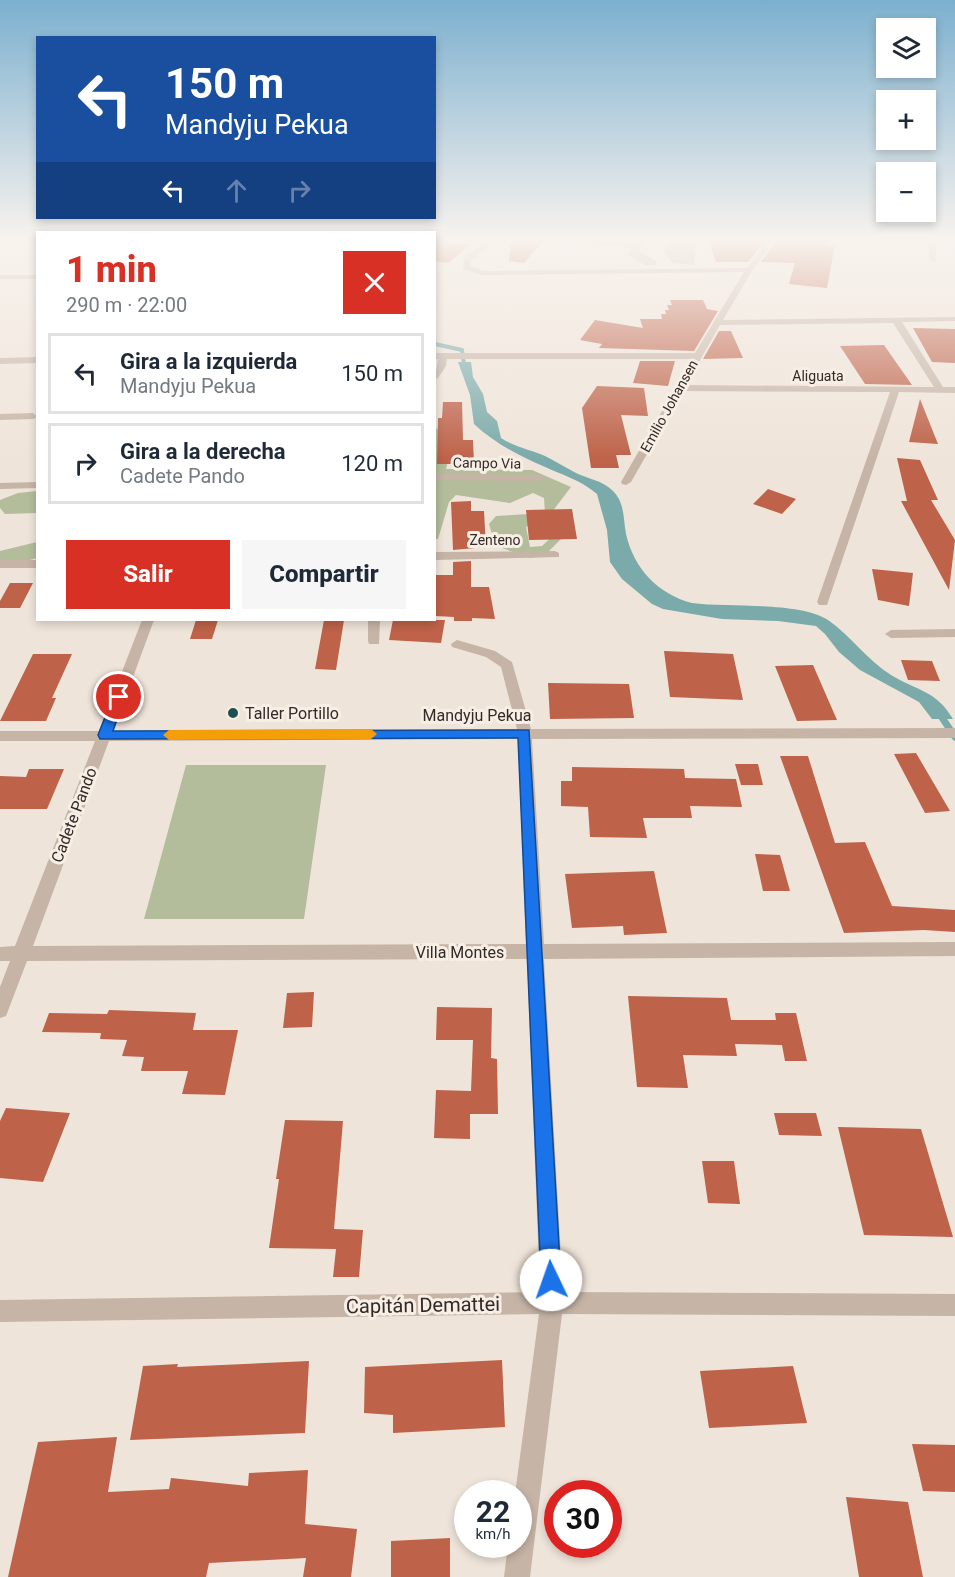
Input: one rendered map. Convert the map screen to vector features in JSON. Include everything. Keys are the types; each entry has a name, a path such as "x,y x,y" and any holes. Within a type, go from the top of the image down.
{"street":[{"name":"Emilio Johansen","path":"626,482 723,314"},
{"path":"717,323 955,319"},
{"path":"896,320 940,390"},
{"path":"436,375 442,366 443,356 698,356"},
{"path":"0,361 36,360"},
{"name":"Aliguata","path":"681,388 955,390"},
{"path":"823,602 895,390"},
{"path":"0,417 33,417"},
{"name":"Campo Via","path":"436,477 540,478"},
{"path":"0,486 36,485"},
{"name":"Zenteno","path":"436,556 555,555"},
{"path":"0,564 36,564"},
{"name":"Cadete Pando","path":"0,1010 148,621"},
{"path":"374,621 375,641"},
{"path":"891,634 955,633"},
{"path":"458,644 492,654 501,658 507,665 525,733 552,1303 518,1577"},
{"name":"Mandyju Pekua","path":"0,736 955,733"},
{"name":"Villa Montes","path":"0,954 955,949"},
{"name":"Capitán Demattei","path":"0,1311 552,1303 955,1305"}],"green space":[{"path":"436,429 454,438 446,469 532,470 571,487 549,516 526,527 530,547 542,546 558,531 561,539 544,556 530,558 502,548 494,541 489,524 496,516 545,513 544,498 533,493 510,503 456,495 449,502 438,539 436,539"},
{"path":"36,491 36,513 5,514 0,508 0,500 18,493"},
{"path":"36,542 36,558 18,563 0,562 0,551"},
{"path":"186,765 326,765 304,919 144,919"}],"water":[{"path":"458,362 471,362 473,377 483,394 487,412 497,421 501,438 547,457 576,473 604,484 613,491 622,506 626,534 635,558 641,569 658,586 692,603 763,606 815,614 836,626 882,669 940,702 953,719 932,719 919,702 860,670 839,652 816,626 778,621 722,619 663,609 652,604 622,579 610,562 607,530 597,494 578,481 507,448 474,424 470,395"}],"building":[{"path":"661,314 716,314 694,351 599,348 602,344 580,340 595,320 643,328 640,319 662,319"},
{"path":"913,328 955,329 955,363 932,362"},
{"path":"719,331 731,331 743,358 703,359"},
{"path":"884,345 912,385 865,384 840,346"},
{"path":"640,361 675,361 668,386 633,383"},
{"path":"597,386 644,388 648,416 621,415 631,455 616,455 619,468 591,468 582,408"},
{"path":"920,399 938,444 909,442"},
{"path":"443,402 462,402 463,440 473,440 474,464 437,464 438,418 442,418"},
{"path":"897,458 920,460 938,500 931,500 955,540 949,590 901,501 907,501"},
{"path":"768,489 796,499 782,514 753,504"},
{"path":"471,501 471,511 484,511 486,547 453,550 451,502"},
{"path":"572,509 577,539 529,540 526,510"},
{"path":"471,561 471,587 489,587 495,619 472,618 472,621 454,621 454,617 436,616 436,575 453,575 453,562"},
{"path":"872,569 913,573 909,606 878,600"},
{"path":"10,583 33,583 20,608 0,608 0,601"},
{"path":"445,620 441,643 389,640 393,621"},
{"path":"196,621 218,621 212,639 190,639"},
{"path":"324,621 344,621 336,670 315,669"},
{"path":"664,651 733,654 743,700 670,697"},
{"path":"33,654 72,654 52,698 56,698 46,721 0,721"},
{"path":"901,660 932,661 940,681 908,680"},
{"path":"813,665 837,720 797,721 775,666"},
{"path":"548,683 629,684 634,718 550,719"},
{"path":"916,753 950,811 925,813 894,754"},
{"path":"780,756 808,756 835,843 865,842 892,906 955,910 955,932 924,930 844,933"},
{"path":"735,764 758,764 763,785 741,785"},
{"path":"572,767 684,769 685,778 736,779 742,807 690,806 692,818 643,818 647,838 590,837 588,807 561,806 561,781 572,781"},
{"path":"29,769 64,769 47,809 0,809 0,776 26,777"},
{"path":"755,854 780,855 790,891 763,891"},
{"path":"654,871 667,933 624,935 623,926 572,928 565,874"},
{"path":"314,992 312,1027 283,1028 287,993"},
{"path":"628,996 727,998 731,1020 776,1020 775,1013 796,1013 807,1061 785,1061 782,1045 735,1044 737,1056 683,1055 688,1088 637,1087"},
{"path":"437,1007 492,1008 491,1058 497,1059 498,1114 470,1114 470,1139 434,1138 436,1090 471,1091 473,1040 436,1040"},
{"path":"109,1010 196,1013 193,1030 238,1030 225,1095 182,1094 188,1071 141,1071 144,1057 122,1056 127,1040 100,1039 101,1033 42,1032 49,1013 107,1014"},
{"path":"6,1108 70,1113 43,1182 0,1178 0,1121"},
{"path":"774,1113 816,1113 822,1136 779,1135"},
{"path":"285,1120 343,1121 334,1229 363,1230 359,1277 333,1277 336,1249 269,1248"},
{"path":"838,1127 921,1129 953,1237 864,1235"},
{"path":"702,1161 734,1161 740,1204 708,1203"},
{"path":"502,1360 505,1427 393,1433 393,1415 364,1413 365,1367"},
{"path":"309,1361 305,1433 130,1440 143,1366 178,1364 177,1367"},
{"path":"793,1366 807,1423 709,1428 700,1371"},
{"path":"117,1437 108,1492 169,1489 171,1478 248,1486 249,1473 308,1470 305,1524 357,1529 351,1577 303,1577 306,1558 209,1563 206,1577 8,1577 38,1442"},
{"path":"912,1444 955,1445 955,1492 923,1491"},
{"path":"846,1497 908,1502 923,1577 859,1577"},
{"path":"450,1538 450,1577 391,1577 391,1541"}],"waterway":[{"path":"436,344 462,350 465,371"},
{"path":"939,713 955,737"}],"slow traffic":[{"path":"169,735 371,734"}],"place":[{"name":"Taller Portillo","path":"233,713"}],"route":[{"path":"119,697 104,735 525,733 551,1280"}]}
